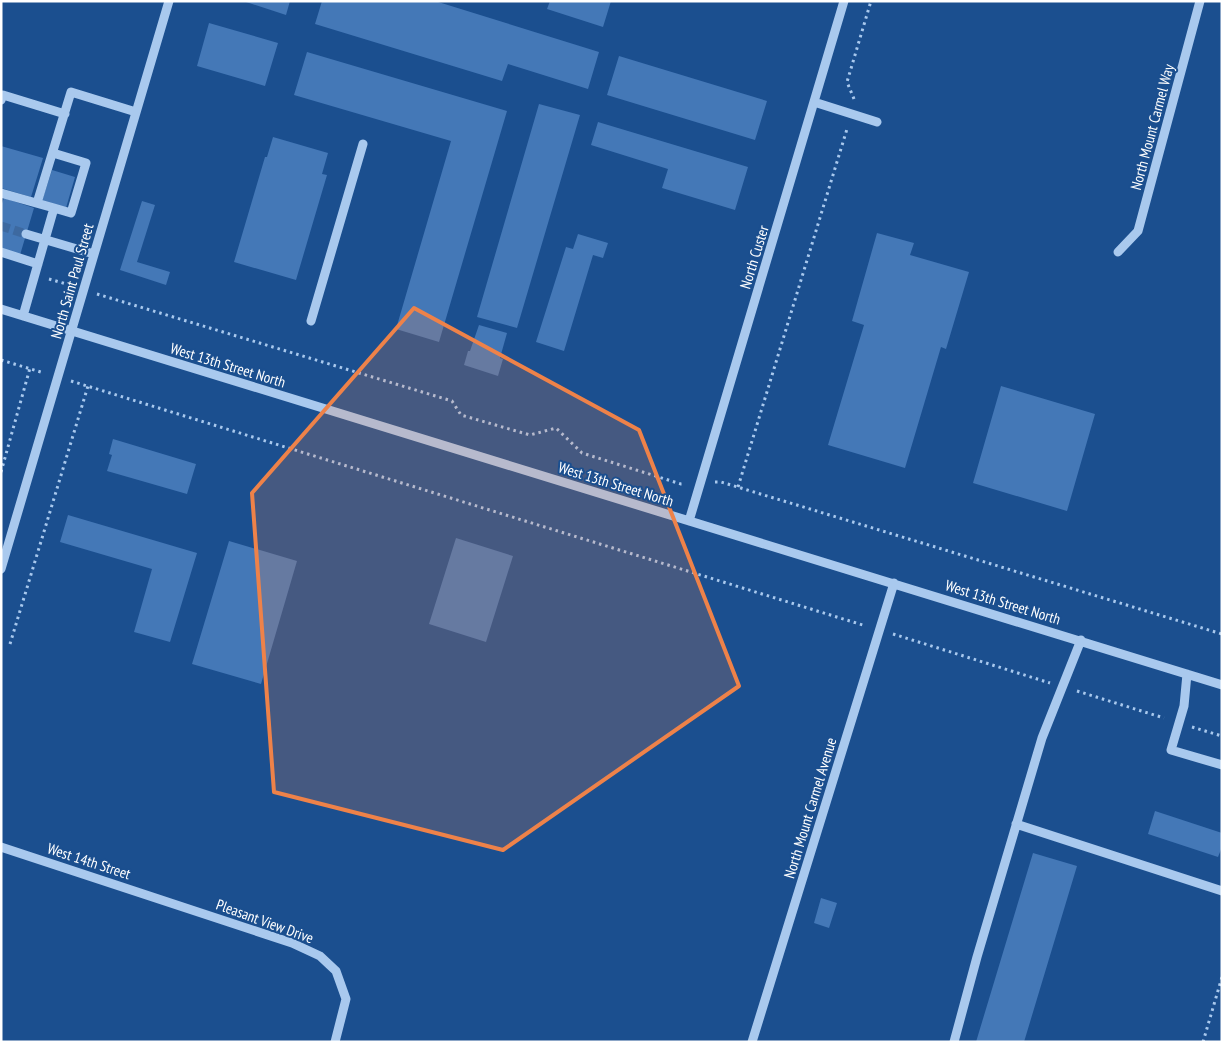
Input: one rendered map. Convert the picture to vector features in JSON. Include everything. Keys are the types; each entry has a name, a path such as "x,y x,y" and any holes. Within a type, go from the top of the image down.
{"street":[{"name":"North Saint Paul Street","path":"1,569 169,1"},
{"name":"North Custer","path":"689,521 844,1"},
{"name":"North Mount Carmel Way","path":"1118,252 1138,230 1200,1"},
{"path":"37,203 71,92 136,112"},
{"path":"1,100 3,95 64,114"},
{"path":"814,102 876,122"},
{"path":"311,321 363,144"},
{"path":"1,193 71,213 86,163 52,153"},
{"path":"23,316 54,208"},
{"path":"26,234 94,254"},
{"path":"1,252 38,264"},
{"name":"West 13th Street North","path":"1,309 1222,684"},
{"name":"North Mount Carmel Avenue","path":"752,1042 894,583"},
{"path":"954,1042 1042,738 1081,640"},
{"path":"1187,674 1184,706 1171,750 1222,765"},
{"path":"1016,824 1222,890"},
{"name":"West 14th Street","path":"1,847 167,902"},
{"name":"Pleasant View Drive","path":"167,902 292,943 320,956 336,971 346,999 335,1042"}],"path":[{"path":"738,487 855,102 847,82 871,1"},
{"path":"35,274 452,401 461,415 521,433 530,435 556,428 582,453 681,484 721,482 1222,634"},
{"path":"1,360 1222,736"},
{"path":"1,472 30,368"},
{"path":"10,644 88,386"},
{"path":"1203,1042 1222,977"}],"highlighted area":[{"path":"414,308 639,430 739,686 503,850 274,792 252,493"}],"building":[{"path":"243,1 290,1 286,15"},
{"path":"322,1 435,1 599,52 588,89 508,64 502,81 315,24"},
{"path":"550,1 611,1 603,27 547,9"},
{"path":"209,23 278,43 265,86 197,66"},
{"path":"307,52 507,111 439,342 396,329 451,141 294,95"},
{"path":"619,56 767,101 755,140 607,95"},
{"path":"539,104 580,115 517,328 477,317"},
{"path":"598,122 748,167 735,210 662,188 668,169 591,145"},
{"path":"273,137 328,153 322,174 327,175 296,280 234,262 265,157 267,157"},
{"path":"1,146 43,158 31,197 1,188"},
{"path":"52,170 75,177 66,208 42,201"},
{"path":"4,198 34,208 20,255 1,249 1,206"},
{"path":"142,201 155,205 137,262 170,272 166,285 120,270"},
{"path":"877,233 914,243 910,255 969,272 946,349 941,347 905,468 828,445 864,325 852,321"},
{"path":"578,234 608,243 603,258 593,255 564,351 536,342 566,247 573,249"},
{"path":"479,325 507,333 500,358 503,359 498,376 464,365"},
{"path":"1001,386 1095,414 1067,511 973,483"},
{"path":"113,439 196,464 187,494 107,471 112,455 109,454"},
{"path":"68,515 197,553 170,642 134,632 152,569 60,542"},
{"path":"456,538 513,556 486,642 429,624"},
{"path":"229,541 297,561 261,684 192,664"},
{"path":"1155,811 1222,833 1222,847 1218,857 1148,834"},
{"path":"1033,853 1077,866 1024,1042 976,1042"},
{"path":"821,898 837,903 829,928 814,923"}],"tunnel":[{"path":"1,226 26,234"}]}
